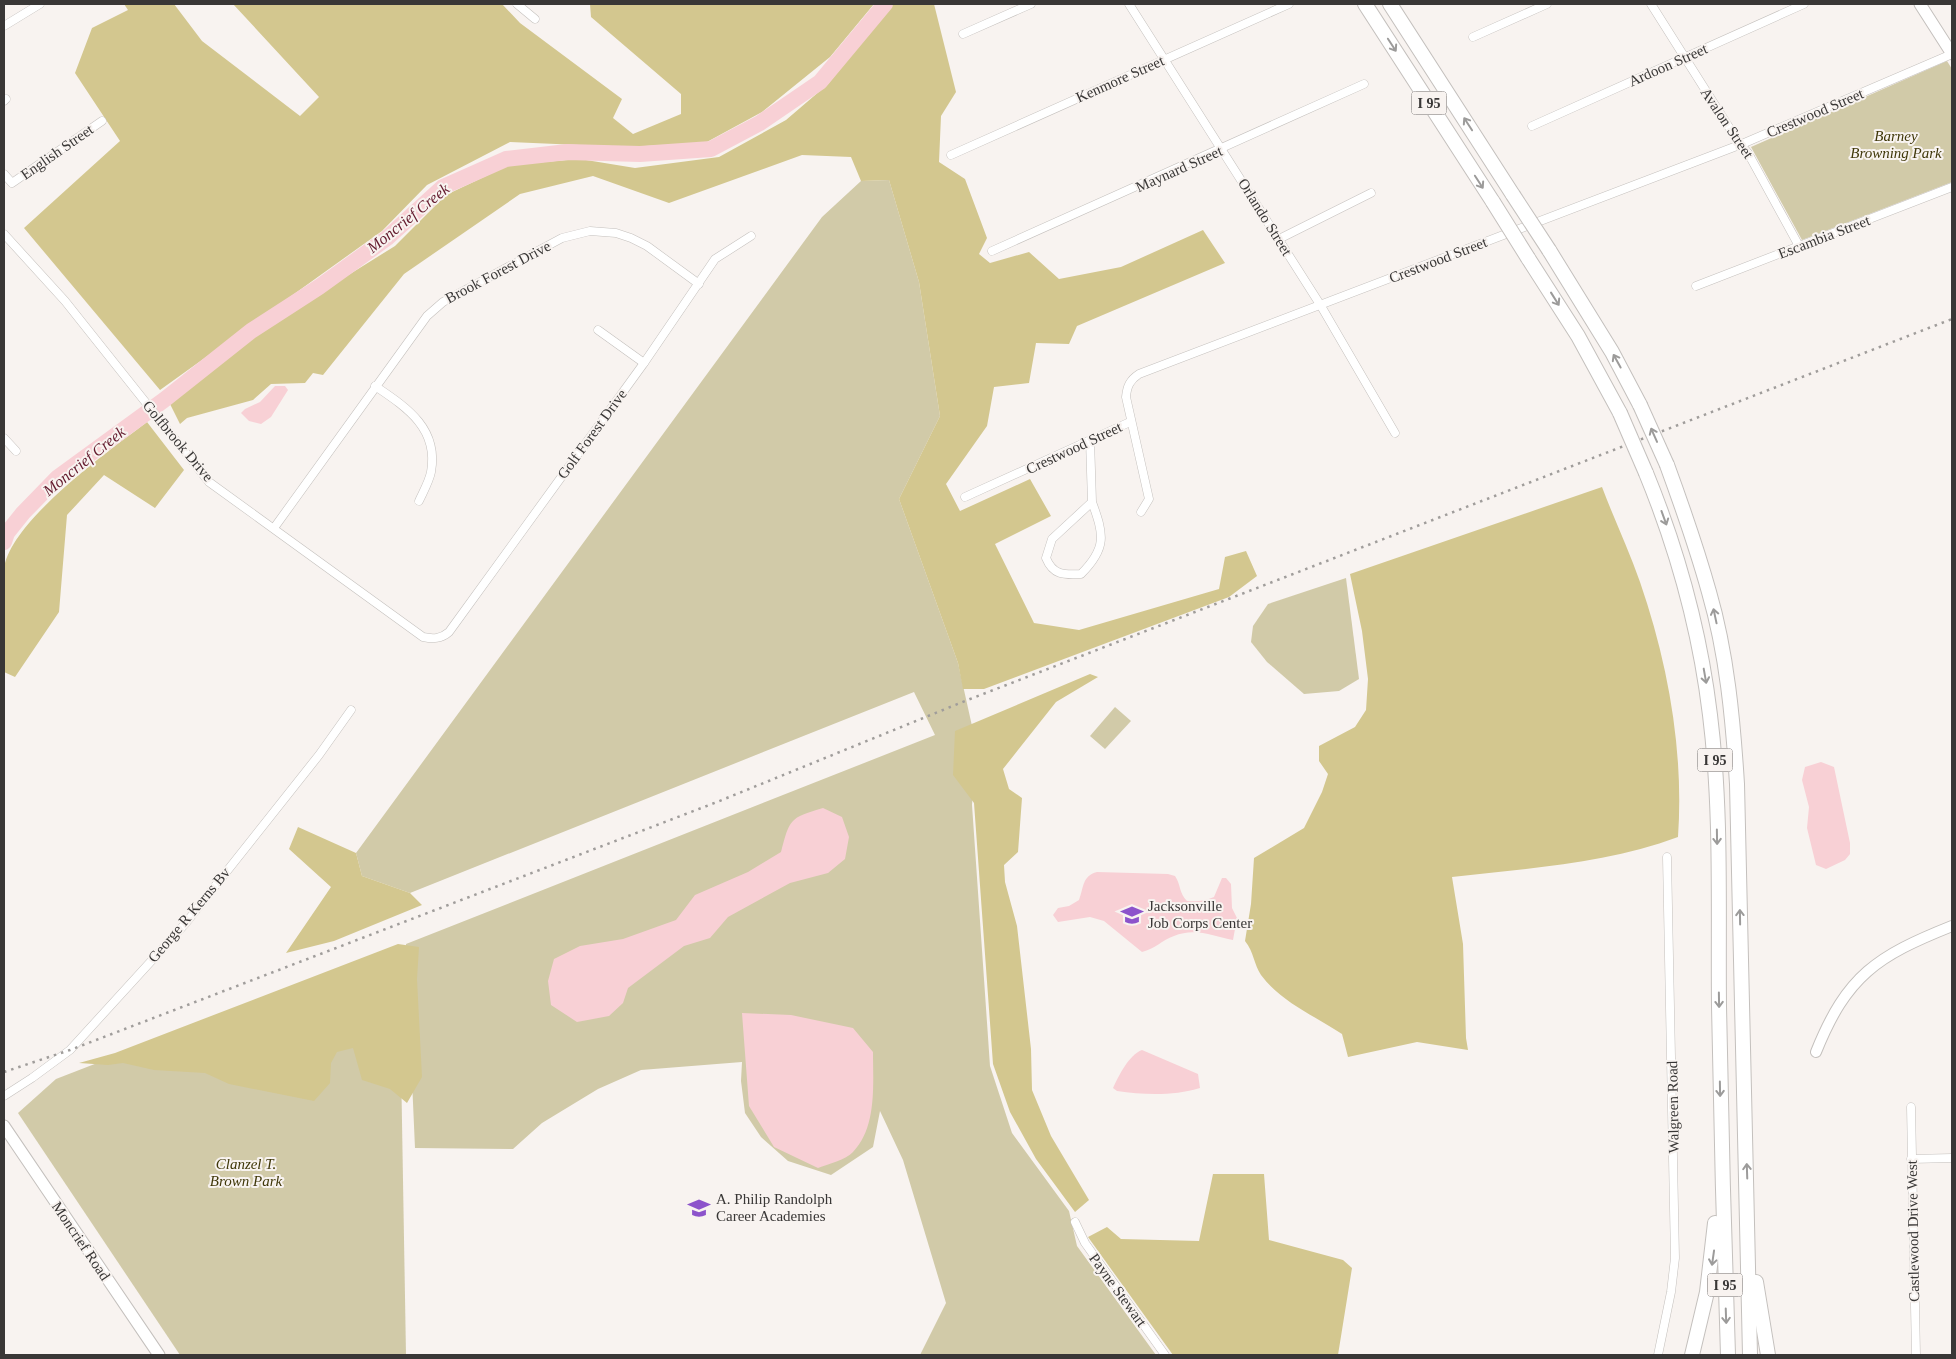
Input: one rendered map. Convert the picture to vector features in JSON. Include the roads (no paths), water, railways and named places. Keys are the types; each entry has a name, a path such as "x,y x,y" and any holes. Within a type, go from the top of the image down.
{"highway":[{"name":"I 95","path":"1365,4 1582,343 1620,413 1646,473 1667,528 1686,590 1701,653 1711,717 1716,782 1721,1122 1728,1355"},
{"name":"I 95","path":"1390,4 1549,250 1612,352 1640,405 1667,465 1710,593 1732,720 1738,784 1749,1220 1750,1355"},
{"path":"1692,1355 1707,1292 1714,1245 1721,1122"},
{"path":"1749,1220 1762,1326 1768,1355"}],"main road":[{"path":"1921,4 1952,54"},
{"name":"Moncrief Road","path":"4,1126 159,1355"}],"street":[{"path":"4,26 40,4"},
{"path":"517,4 535,19"},
{"path":"963,34 1031,4"},
{"name":"Orlando Street","path":"1129,4 1321,306 1395,433"},
{"name":"Kenmore Street","path":"952,155 1289,4"},
{"path":"1473,37 1546,4"},
{"name":"Avalon Street","path":"1651,4 1684,58 1742,144 1800,246"},
{"name":"Ardoon Street","path":"1532,126 1804,4"},
{"name":"Crestwood Street","path":"965,498 1130,422 1126,388 1131,380 1139,374 1742,144 1952,54"},
{"name":"Maynard Street","path":"992,251 1222,150 1364,84"},
{"name":"English Street","path":"4,174 12,183 102,121"},
{"name":"Escambia Street","path":"1696,286 1952,187"},
{"path":"1279,239 1371,193"},
{"name":"Brook Forest Drive","path":"274,528 427,316 438,306 562,238 575,234 601,231 632,238 647,246 699,284"},
{"name":"Golfbrook Drive","path":"4,234 65,301 209,482 423,637 438,638"},
{"name":"Golf Forest Drive","path":"438,638 449,632 644,363 715,259 751,236"},
{"path":"598,330 644,363"},
{"path":"376,386 414,414 420,422 428,442 431,472 419,501"},
{"path":"1130,422 1149,499 1141,512"},
{"path":"4,438 16,451"},
{"path":"1090,440 1092,502 1102,536 1096,559 1081,574 1057,574 1050,568 1046,558 1052,539 1092,502"},
{"name":"George R Kerns Bv","path":"4,1096 70,1050 185,924 319,754 351,710"},
{"name":"Walgreen Road","path":"1658,1355 1672,1292 1675,1258 1668,857"},
{"path":"1816,1052 1841,1001 1862,975 1891,953 1952,926"},
{"name":"Castlewood Drive West","path":"1911,1107 1916,1355"},
{"path":"1911,1159 1952,1158"},
{"name":"Payne Stewart","path":"1075,1222 1085,1243 1165,1355"}],"waterway":[{"name":"Moncrief Creek","path":"4,542 7,533 23,513 57,478 164,400 251,331 319,287 387,238 443,187 506,159 567,152 640,154 711,149 760,123 820,82 885,4"}],"railway":[{"path":"4,1072 70,1050 717,802 965,701 1952,319"}],"place":[{"name":"Jacksonville Job Corps Center","path":"1132,915"},
{"name":"A. Philip Randolph Career Academies","path":"699,1208"}],"park label":[{"name":"Barney Browning Park","path":"1896,144"},
{"name":"Clanzel T. Brown Park","path":"246,1172"}]}
